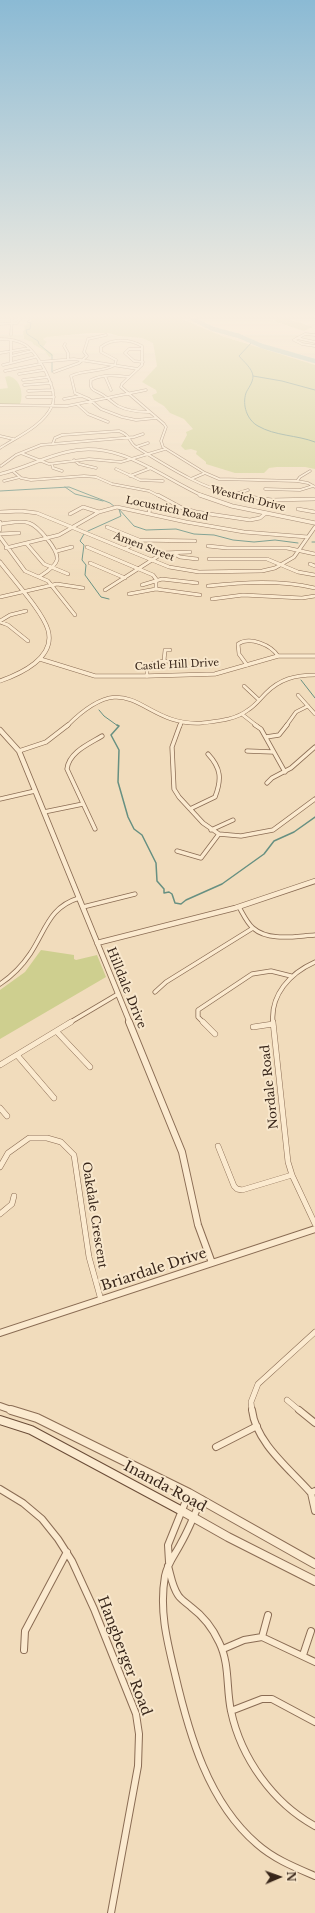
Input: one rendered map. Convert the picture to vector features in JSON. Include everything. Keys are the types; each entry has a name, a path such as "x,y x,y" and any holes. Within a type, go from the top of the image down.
{"main road":[{"name":"Inanda Road","path":"0,1420 31,1430 182,1511"}],"street":[{"path":"0,448 38,421 49,408"},
{"path":"81,408 88,414 108,422"},
{"path":"100,408 126,418 141,420 156,418"},
{"path":"125,408 132,411 149,412"},
{"path":"145,408 166,427 160,443 165,449 205,473 225,480 297,481 314,487"},
{"path":"53,443 54,438 67,434 115,431 125,433 129,437 132,444 136,447 210,488 232,495 262,501 315,499"},
{"path":"1,466 35,446 53,443 129,437 143,434"},
{"path":"0,436 13,439"},
{"path":"136,447 148,443"},
{"name":"Westrich Drive","path":"0,474 14,472 65,452 92,449 116,452 135,459 208,499 266,513 315,522"},
{"path":"21,453 52,464 74,460 93,459 121,462 165,449"},
{"path":"74,460 79,464 96,468"},
{"path":"52,464 53,468 62,471"},
{"path":"130,476 151,468"},
{"path":"116,469 138,479 152,482 163,481"},
{"path":"297,481 300,477 310,471"},
{"path":"14,472 20,477"},
{"path":"191,478 205,473"},
{"path":"4,481 20,477 35,480 92,476 112,484 149,491 189,511 250,520 260,518 266,513"},
{"path":"265,489 300,490 314,487"},
{"path":"232,495 248,490"},
{"path":"138,501 150,508 149,513"},
{"path":"70,514 83,507 99,512"},
{"name":"Locustrich Road","path":"6,548 64,534 99,512 117,507 244,532 308,537"},
{"path":"298,509 315,512"},
{"name":"Amen Street","path":"0,512 21,510 32,512 125,548 169,567 199,572 266,570 283,565 294,557 315,527"},
{"path":"0,530 0,523 18,522 30,524 36,527 57,550 57,562 52,568 39,577"},
{"path":"107,527 139,540 195,541"},
{"path":"19,533 0,536 6,548 25,571 48,581 75,615"},
{"path":"125,548 139,540"},
{"path":"26,543 44,564 68,574"},
{"path":"208,546 227,548 287,548 315,554"},
{"path":"57,550 72,547"},
{"path":"87,547 153,575 156,579 156,589"},
{"path":"172,552 180,557 197,559"},
{"path":"105,590 163,553 190,552"},
{"path":"209,559 267,559 305,574 315,575"},
{"path":"0,562 44,620 50,631 49,644 40,659 22,672 0,681"},
{"path":"90,563 125,578"},
{"path":"310,564 315,566"},
{"path":"142,584 156,579 171,579 197,583"},
{"path":"208,586 234,582 264,582 315,588"},
{"path":"0,597 61,584 83,588"},
{"path":"129,594 156,589 200,595"},
{"path":"212,599 243,595 302,598 315,596"},
{"path":"0,622 10,615 26,611"},
{"path":"0,622 8,625 28,642"},
{"path":"247,665 238,653 238,644 241,642 267,645 272,648 278,656"},
{"path":"164,661 165,650 170,650"},
{"name":"Castle Hill Drive","path":"40,659 95,676 147,676 215,674 278,656 315,656"},
{"path":"147,676 147,666 154,662 180,661"},
{"path":"19,751 48,741 86,708 93,703 107,698 136,700 170,719 182,722 223,720 243,715 274,684 284,678 300,675 315,675"},
{"path":"244,686 259,700"},
{"path":"298,695 315,714"},
{"path":"266,737 279,735 296,712 308,706"},
{"path":"243,715 257,725 266,737 285,772"},
{"path":"182,722 172,747 174,789 179,797 211,830 219,834 241,836 273,830 315,799"},
{"name":"Hilldale Drive","path":"0,730 19,751 182,1152 198,1225 212,1263"},
{"path":"95,829 67,769 67,764 71,758 102,736"},
{"path":"267,783 272,778 285,772 315,747"},
{"path":"247,751 273,752"},
{"path":"190,809 215,797 221,779 220,771 208,754"},
{"path":"0,799 35,791"},
{"path":"44,812 83,804"},
{"path":"211,830 233,820"},
{"path":"177,852 196,858 201,858 219,834"},
{"path":"97,943 239,907 314,883"},
{"path":"83,907 135,894"},
{"path":"0,984 14,974 30,956 51,916 56,910 67,902 79,898"},
{"path":"239,907 253,928 262,934 273,936 315,935"},
{"path":"155,992 166,982 253,928"},
{"name":"Nordale Road","path":"315,962 291,976 278,993 273,1006 273,1024 286,1149 292,1175 315,1224"},
{"path":"215,1034 198,1017 198,1010 252,974 271,970 291,976"},
{"path":"0,1065 118,994"},
{"path":"253,1027 273,1024"},
{"path":"57,1032 90,1067"},
{"path":"17,1055 54,1098"},
{"path":"0,1108 7,1116"},
{"name":"Oakdale Crescent","path":"0,1167 8,1153 29,1138 47,1138 61,1142 74,1155 89,1257 101,1300"},
{"path":"218,1146 234,1186 237,1189 242,1190 292,1175"},
{"path":"0,1214 12,1204 14,1196"},
{"name":"Briardale Drive","path":"0,1333 19,1328 315,1229"},
{"path":"315,1332 255,1389 251,1397 253,1418 257,1426 283,1462 313,1492 312,1507 315,1511"},
{"path":"287,1400 315,1423"},
{"name":"Inanda Road","path":"0,1406 37,1418 201,1499 315,1564"},
{"path":"216,1447 257,1426"},
{"name":"Hangberger Road","path":"0,1489 32,1509 52,1529 67,1552 81,1576 135,1711 138,1726 139,1751 136,1778 111,1913"},
{"path":"189,1493 168,1545 168,1564 162,1595 163,1619 188,1727 199,1760 212,1788 245,1832 262,1848 286,1865 315,1876"},
{"path":"168,1564 178,1550 201,1499"},
{"name":"Inanda Road","path":"182,1511 194,1516 228,1537 315,1581"},
{"path":"24,1650 26,1631 67,1552"},
{"path":"168,1564 178,1597 203,1618 223,1649 231,1711 242,1742 250,1758 273,1794 303,1821 315,1826"},
{"path":"262,1637 268,1615"},
{"path":"303,1655 311,1631"},
{"path":"223,1649 244,1640 262,1637 303,1655 315,1662"},
{"path":"231,1711 262,1699 272,1699 315,1722"}],"green space":[{"path":"166,408 315,408 315,469 305,467 277,467 269,468 264,473 235,473 206,464 206,462 196,454 197,451 191,449 185,450 181,446 187,435 186,432 193,429 184,419 170,413"},
{"path":"41,950 74,955 74,959 76,960 97,955 106,977 0,1039 0,990 25,972"}],"waterway":[{"path":"245,408 248,416 258,426 279,434 315,442"},
{"path":"0,491 65,487"},
{"path":"65,487 75,494 103,501"},
{"path":"65,487 69,487 110,503 115,507"},
{"path":"88,531 121,516 119,509"},
{"path":"119,509 134,526 146,530 176,529 194,534 214,535 233,540 254,542 275,540 298,543"},
{"path":"84,534 80,541 84,545 82,560 86,565 85,575 101,597 109,599"},
{"path":"301,680 315,698"},
{"path":"99,710 104,716 118,726"},
{"path":"117,725 119,726 111,735 119,750 118,782 128,817 134,829 142,835 156,863 157,881 164,889 164,893 169,892 172,894 175,903 181,904 186,900 222,884 264,854 274,841 294,832 315,817"}]}
